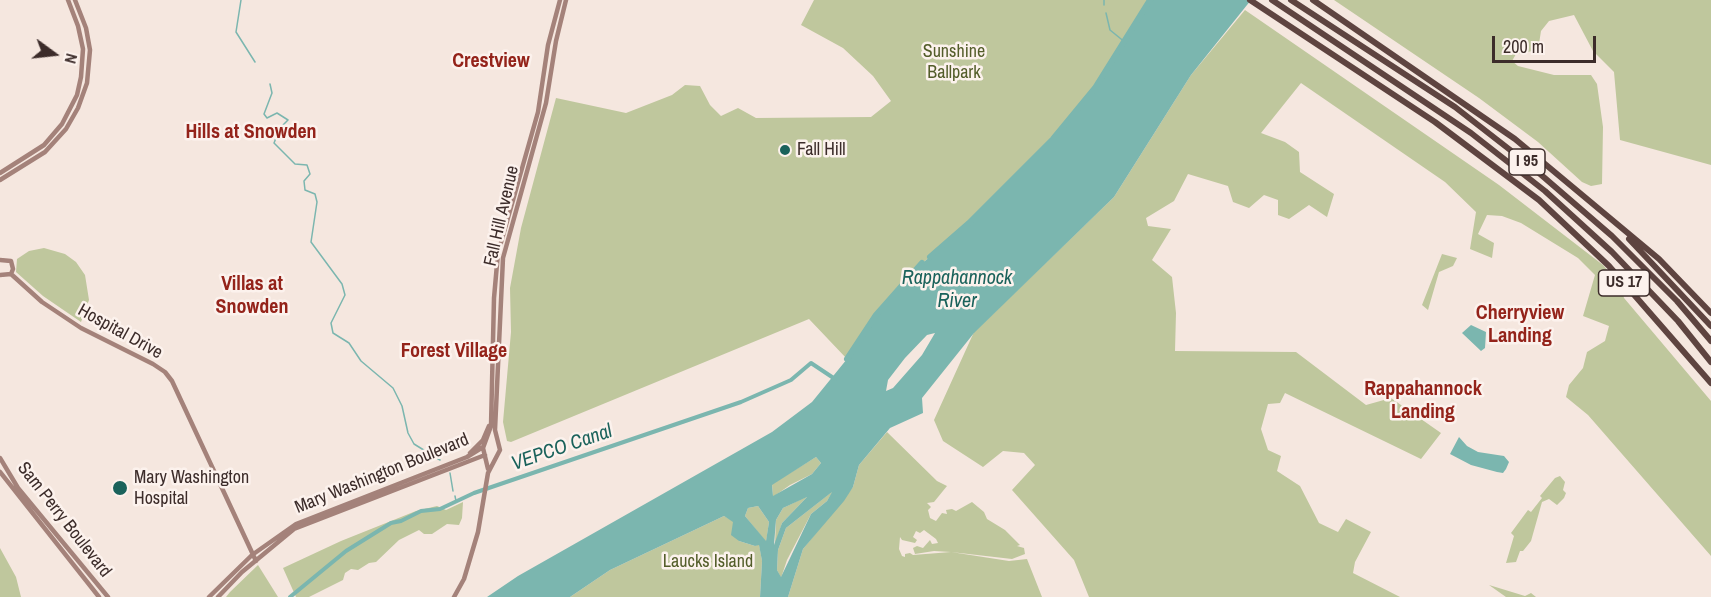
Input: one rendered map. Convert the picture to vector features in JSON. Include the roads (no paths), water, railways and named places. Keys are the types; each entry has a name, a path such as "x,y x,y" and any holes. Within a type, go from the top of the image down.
{"highway":[{"name":"I 95","path":"1250,0 1435,122 1539,200"},
{"name":"I 95","path":"1272,0 1471,133 1545,191 1612,252 1678,321 1711,362"},
{"name":"I 95","path":"1291,0 1455,107 1532,167 1612,236 1677,301 1711,341"},
{"name":"I 95","path":"1313,0 1515,139 1597,208 1652,261 1711,326"},
{"name":"US 17","path":"1539,200 1609,266 1711,383"},
{"name":"US 17","path":"1597,208 1659,259 1711,313"}],"main road":[{"path":"0,173 44,145 62,123 74,100 81,77 83,49 78,26 68,0"},
{"path":"0,180 45,152 66,129 78,108 87,83 90,50 86,28 75,0"},
{"name":"Fall Hill Avenue","path":"488,475 485,444 491,426 498,253 538,112 548,45 560,0"},
{"name":"Fall Hill Avenue","path":"454,597 467,569 488,475 500,450 495,429 503,258 546,103 554,51 566,0"},
{"path":"548,45 554,51"},
{"name":"Hospital Drive","path":"1,259 12,263 11,274 42,302 81,328 165,372 172,381 256,561"},
{"path":"0,275 11,274"},
{"path":"464,458 478,447 487,433 491,396"},
{"path":"485,444 498,443"},
{"name":"Mary Washington Boulevard","path":"209,597 252,555 301,521 464,458 485,444"},
{"path":"486,455 496,456"},
{"name":"Mary Washington Boulevard","path":"218,597 281,538 306,524 486,455"},
{"name":"Sam Perry Boulevard","path":"0,458 18,488 108,597"},
{"name":"Sam Perry Boulevard","path":"0,472 99,597"}],"water":[{"name":"Rappahannock River","path":"1150,0 1251,0 1191,75 1114,197 974,333 922,398 923,413 890,428 859,465 853,487 844,501 803,549 788,597 760,597 762,561 759,545 739,541 731,535 733,522 724,516 610,570 570,597 487,597 518,576 772,432 812,402 847,359 876,315 917,268 969,223 1053,139 1095,88","holes":["935,333 922,355 893,388 886,391 888,380 927,335","816,457 821,463 812,474 773,496 772,485","832,492 827,501 811,514 781,577 777,570 778,550 786,528","807,497 782,523 774,545 776,520 783,508","758,506 769,522 766,541 745,516 748,508"]},
{"path":"1471,325 1486,332 1485,348 1481,351 1462,333"},
{"path":"1459,437 1467,446 1478,452 1504,456 1509,462 1506,469 1503,473 1497,472 1471,465 1450,454"}],"waterway":[{"path":"241,0 236,32 255,62"},
{"path":"1104,0 1104,5"},
{"path":"930,257 969,223 1053,139 1095,88 1150,0"},
{"path":"1106,13 1110,30 1126,43"},
{"path":"270,84 272,93 264,114 267,118 277,113 288,120 280,128 274,143 295,164 307,165 310,174 304,181 305,190 315,194 317,202 311,242 342,284 345,295 331,323 333,333 349,343 361,361 393,388 402,406 408,433 414,444 440,460"},
{"path":"847,359 876,315 922,263"},
{"name":"VEPCO Canal","path":"290,597 346,551 391,523 401,521 421,511 440,509 474,493 741,402 791,380 811,363 835,379"},
{"path":"450,473 453,491"},
{"name":"VEPCO Canal","path":"455,496 456,501"}],"place":[{"name":"Fall Hill","path":"785,150"},
{"name":"Mary Washington Hospital","path":"120,488"}],"district":[{"name":"Crestview","path":"491,62"},
{"name":"Hills at Snowden","path":"251,133"},
{"name":"Villas at Snowden","path":"252,296"},
{"name":"Cherryview Landing","path":"1520,326"},
{"name":"Forest Village","path":"454,352"},
{"name":"Rappahannock Landing","path":"1423,402"}],"park label":[{"name":"Sunshine Ballpark","path":"954,62"},
{"name":"Laucks Island","path":"708,562"}]}
